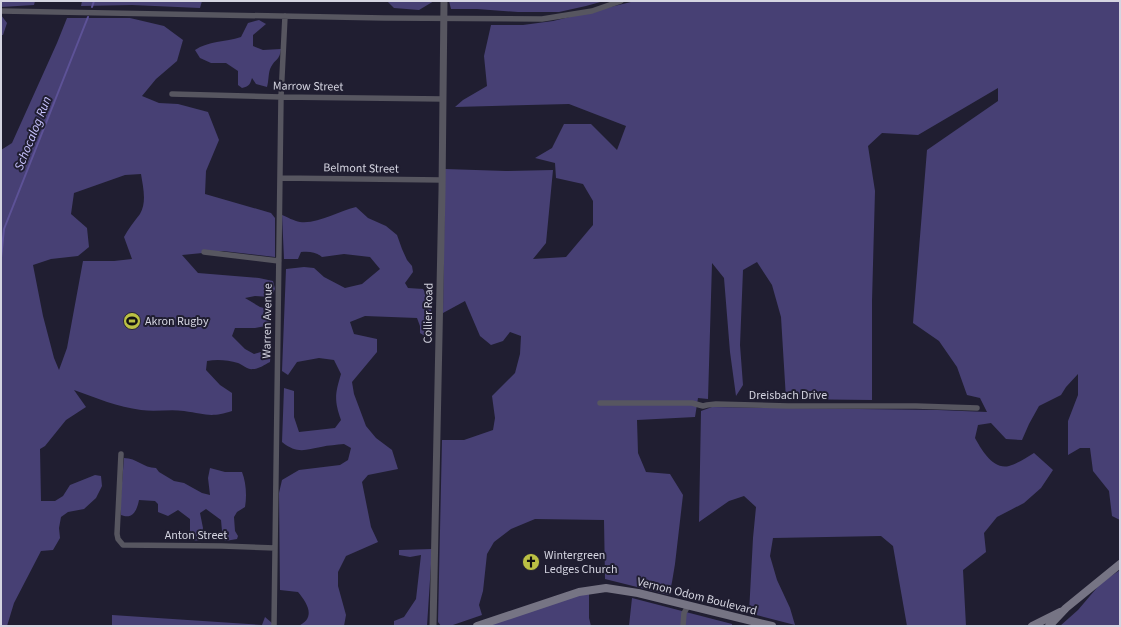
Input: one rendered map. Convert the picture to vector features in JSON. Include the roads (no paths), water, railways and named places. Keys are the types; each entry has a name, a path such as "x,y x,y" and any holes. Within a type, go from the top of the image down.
{"main road":[{"path":"1049,626 1066,608 1120,564"},
{"name":"Vernon Odom Boulevard","path":"477,626 579,592 606,588 617,589 772,626"},
{"path":"1032,626 1066,608"}],"street":[{"name":"Collier Road","path":"432,626 442,180 444,1"},
{"path":"1,11 542,19 592,11 621,1"},
{"name":"Warren Avenue","path":"274,626 281,97 285,16"},
{"name":"Marrow Street","path":"172,94 281,97 443,98"},
{"name":"Belmont Street","path":"280,178 442,180"},
{"path":"204,252 279,261"},
{"name":"Dreisbach Drive","path":"600,403 692,403 704,406 716,404 788,406 888,405 977,408"},
{"name":"Anton Street","path":"121,454 117,534 122,545 275,548"},
{"path":"683,626 684,613 688,606"}],"waterway":[{"name":"Schocalog Run","path":"92,7 94,1"},
{"name":"Schocalog Run","path":"1,258 4,229 88,17"},
{"name":"Schocalog Run","path":"1,542 1,563"}],"place":[{"name":"Akron Rugby","path":"132,321"},
{"name":"Wintergreen Ledges Church","path":"531,562"}]}
